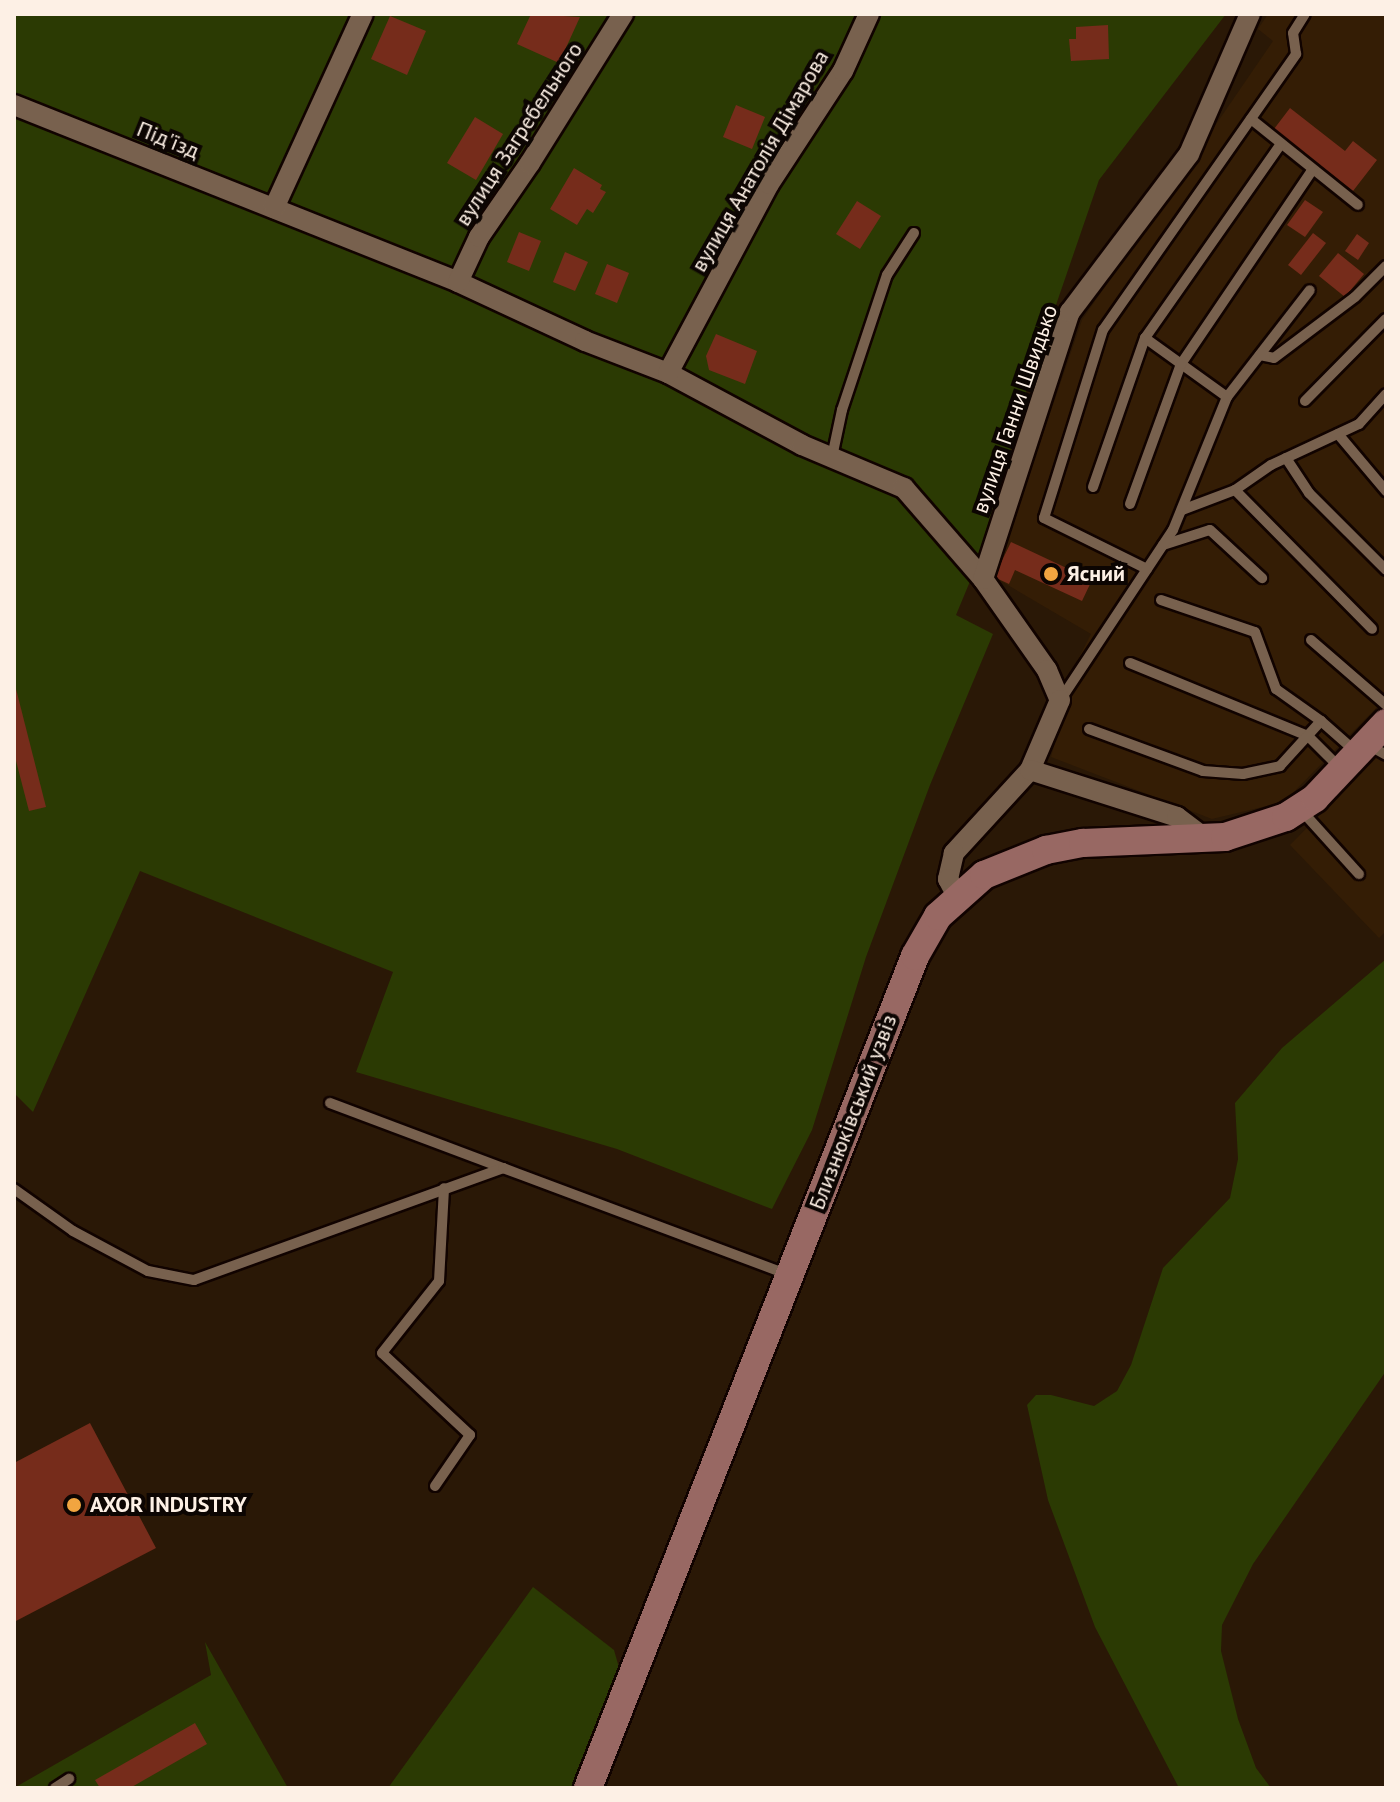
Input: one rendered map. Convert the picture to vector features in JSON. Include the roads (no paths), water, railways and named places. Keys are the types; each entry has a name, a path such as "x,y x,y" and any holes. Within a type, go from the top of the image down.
{"street":[{"path":"274,208 363,14"},
{"name":"вулиця Загребельного","path":"458,282 479,237 530,163 623,14"},
{"name":"вулиця Анатолія Дімарова","path":"668,373 769,184 843,71 869,14"},
{"name":"вулиця Ганни Швидько","path":"983,579 1070,312 1189,154 1250,14"},
{"name":"Під'їзд","path":"14,105 458,282 585,341 668,373 832,457 904,488 983,579 1047,670 1060,700"},
{"path":"957,896 948,879 954,853 1030,770 1060,700"},
{"name":"Близнюківський узвіз","path":"588,1788 915,956 932,925 957,896 984,875 1046,850 1083,843 1206,839 1253,830 1301,809 1364,756 1386,723"},
{"path":"1030,770 1177,817 1206,839"}],"lane":[{"path":"1147,569 1044,518 1103,330 1296,54 1293,33 1305,14"},
{"path":"1251,119 1358,205"},
{"path":"1093,487 1145,338 1281,144"},
{"path":"1130,504 1181,364 1313,169"},
{"path":"832,457 842,410 887,275 914,233"},
{"path":"1260,355 1274,358 1355,297 1386,266"},
{"path":"1060,700 1163,545 1182,510 1227,397 1310,290"},
{"path":"1305,401 1386,319"},
{"path":"1145,338 1227,397"},
{"path":"1182,510 1235,490 1286,458 1359,424 1386,394"},
{"path":"1370,412 1386,414"},
{"path":"1338,434 1386,491"},
{"path":"1286,458 1309,493 1386,570"},
{"path":"1235,490 1372,629"},
{"path":"1163,545 1210,530 1262,578"},
{"path":"1161,600 1255,632 1276,689 1364,756"},
{"path":"1311,640 1386,705"},
{"path":"1130,663 1364,756"},
{"path":"1089,729 1203,771 1243,774 1280,766 1321,721"},
{"path":"1301,809 1359,874"},
{"path":"330,1103 790,1275"},
{"path":"14,1189 73,1231 148,1271 194,1280 503,1168"},
{"path":"435,1486 470,1435 382,1353 439,1281 444,1188"},
{"path":"55,1788 69,1779"}],"place":[{"name":"Ясний","path":"1051,574"},
{"name":"AXOR INDUSTRY","path":"74,1505"}]}
